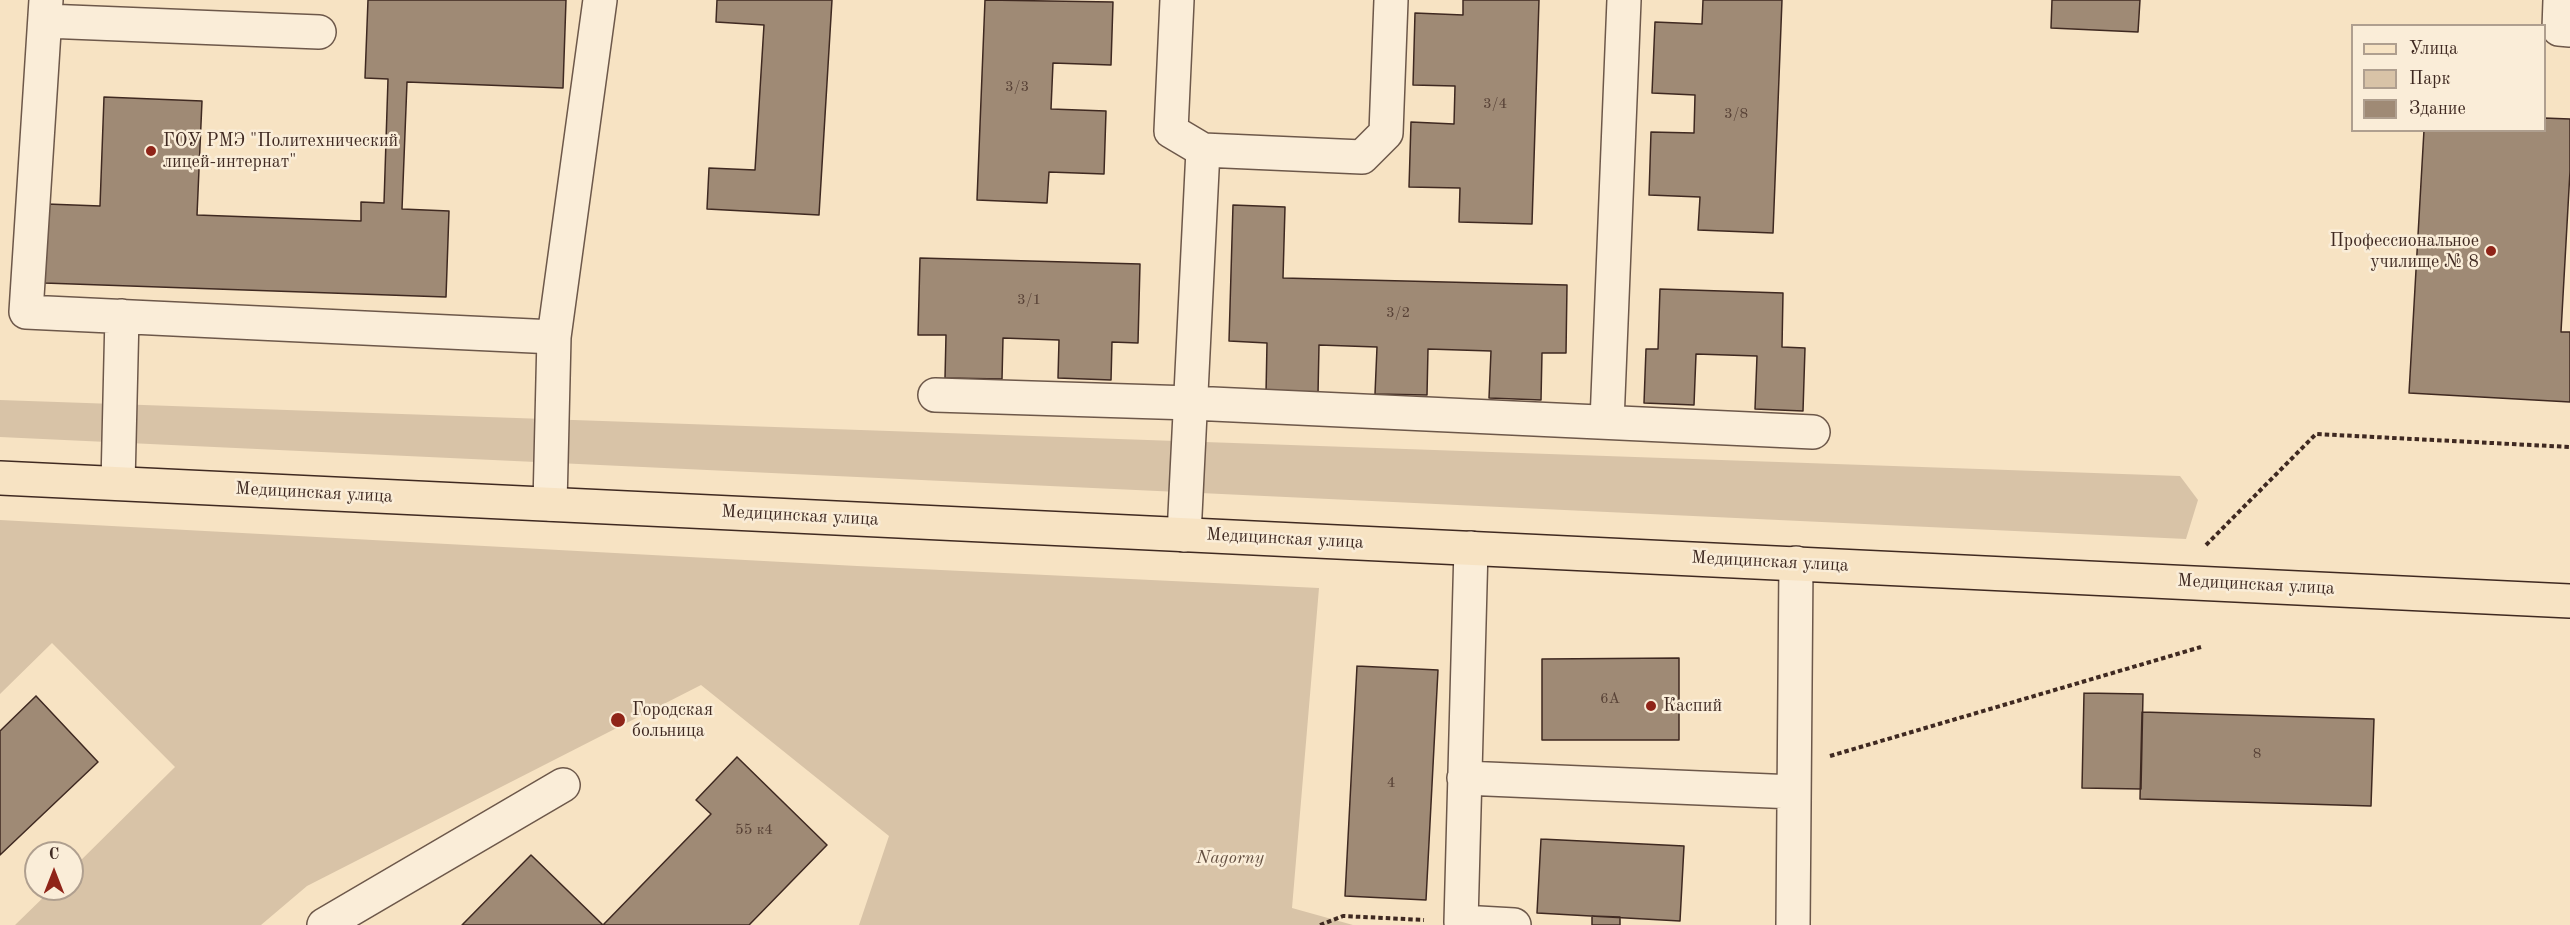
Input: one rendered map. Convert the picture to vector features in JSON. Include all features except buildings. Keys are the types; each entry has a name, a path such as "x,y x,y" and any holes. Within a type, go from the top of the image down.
{"main road":[{"name":"Медицинская улица","path":"0,478 2570,601"}],"lane":[{"path":"550,504 554,338 600,0"},
{"path":"1177,0 1171,131 1203,150 1362,157 1386,133 1391,0"},
{"path":"1606,422 1624,0"},
{"path":"2560,0 2559,29 2570,30"},
{"path":"319,32 45,11 26,312 554,338"},
{"path":"1184,535 1203,150"},
{"path":"118,483 122,316"},
{"path":"935,395 1191,403 1813,432"},
{"path":"1471,548 1461,922 1514,925"},
{"path":"1793,925 1796,563"},
{"path":"1464,778 1794,779"},
{"path":"324,925 563,785"}],"path":[{"path":"2206,545 2316,434 2570,447"},
{"path":"1794,779 2201,647"},
{"path":"1320,925 1343,916 1461,922"},
{"path":"1385,925 1389,919"}],"green space":[{"path":"0,400 2180,476 2198,500 2186,539 0,437"},
{"name":"Городская больница","path":"0,520 857,566 1319,588 1292,908 1353,925 859,925 889,836 701,685 307,886 261,925 15,925 40,901 84,901 84,857 175,767 52,643 0,694"}],"place":[{"name":"ГОУ РМЭ \"Политехнический лицей-интернат\"","path":"151,151"},
{"name":"Профессиональное училище № 8","path":"2491,251"},
{"name":"Каспий","path":"1651,706"},
{"name":"Городская больница","path":"618,720"}],"park label":[{"name":"Nagorny","path":"1230,858"}]}
